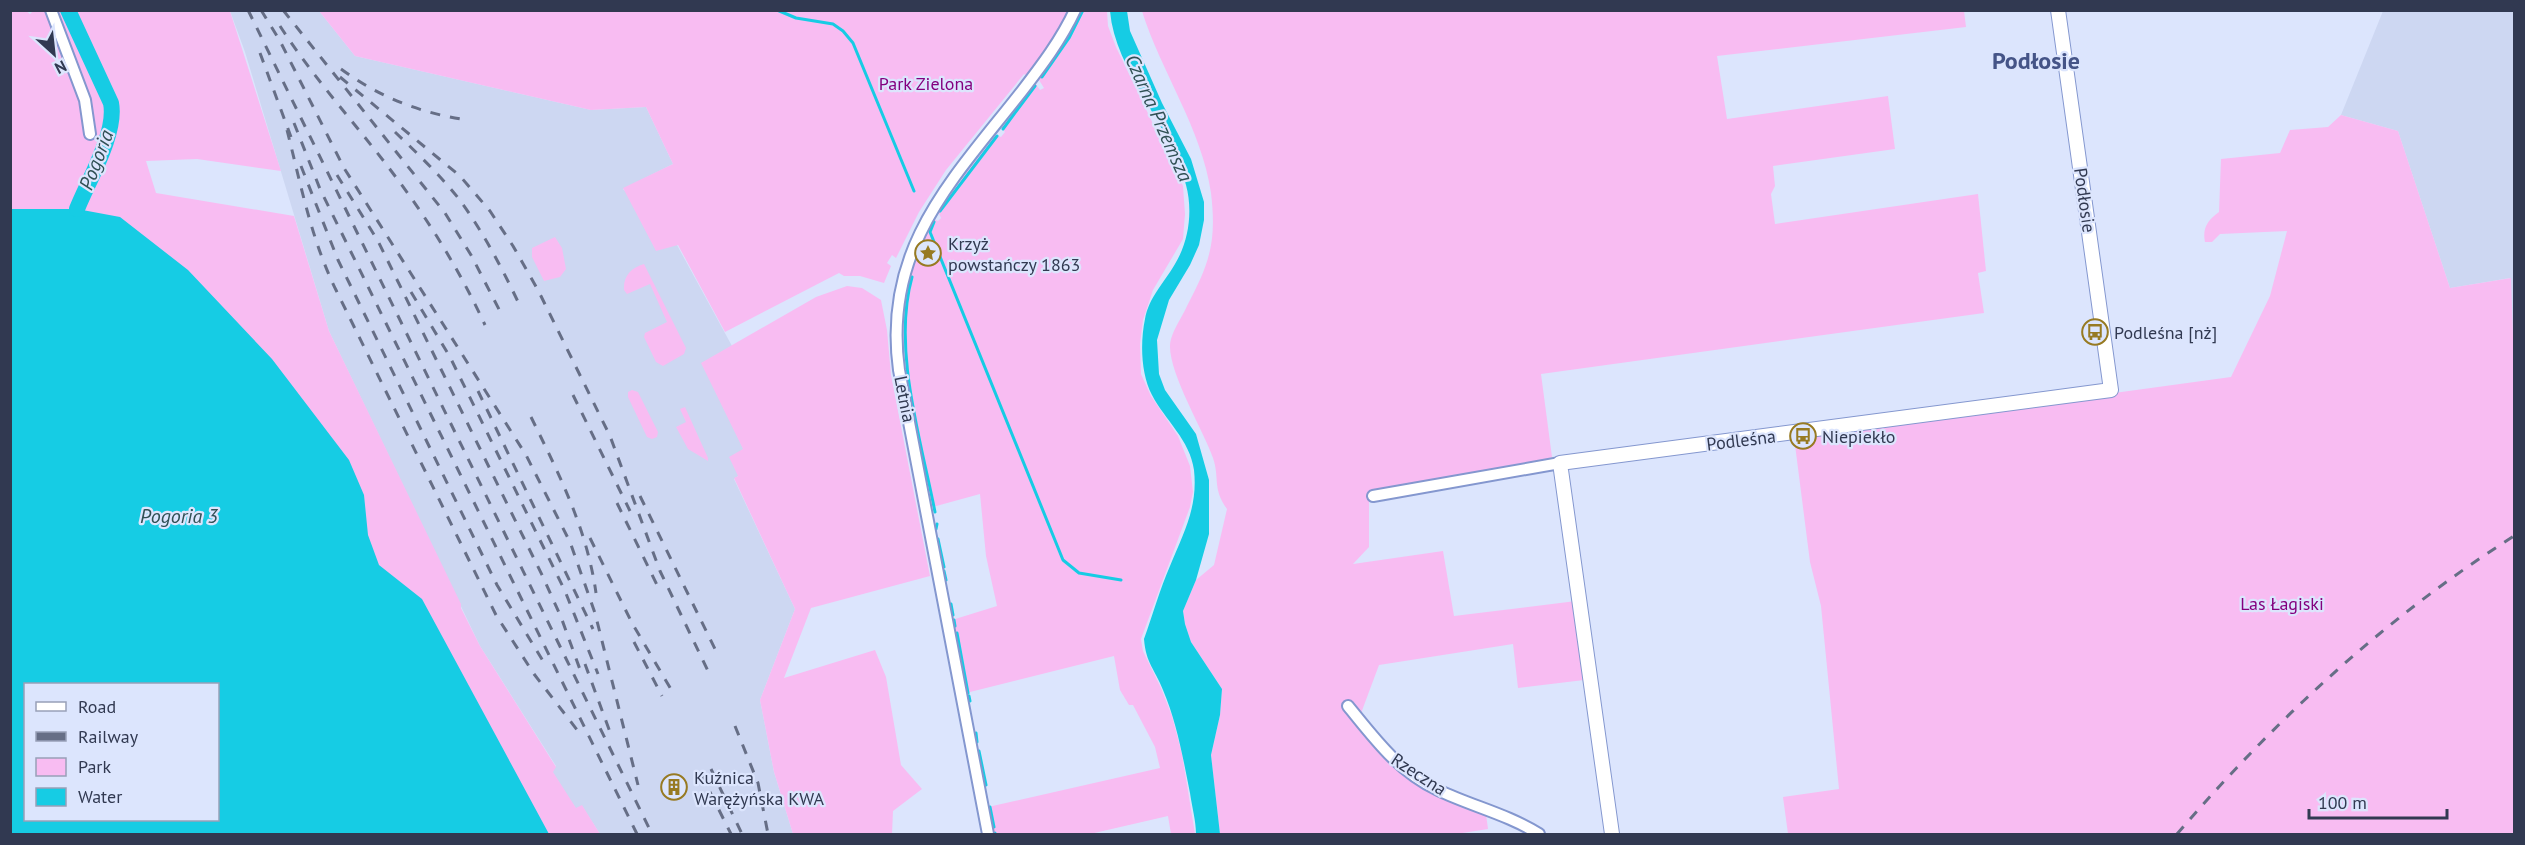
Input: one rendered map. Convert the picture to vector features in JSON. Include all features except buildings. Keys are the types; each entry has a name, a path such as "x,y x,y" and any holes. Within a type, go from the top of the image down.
{"street":[{"path":"51,10 84,98 90,134"},
{"name":"Letnia","path":"988,834 899,370 896,341 897,306 910,254 930,211 1046,59 1075,10"},
{"name":"Podłosie","path":"2058,10 2111,390"},
{"name":"Podleśna","path":"1373,496 1560,463 2111,390"},
{"path":"1560,463 1612,834"},
{"name":"Rzeczna","path":"1348,706 1381,748 1426,783 1492,810 1539,834"}],"shaded area":[{"path":"230,11 319,11 355,56 591,110 646,107 673,164 623,189 677,245 732,346 702,363 744,450 738,476 734,479 795,609 760,700 774,772 793,834 600,834 582,806 576,809 552,772 556,766 480,646 329,331 245,52"},
{"path":"2383,11 2514,11 2514,365 2510,278 2450,288 2398,131 2341,115"}],"green space":[{"name":"Pogoria 3","path":"10,11 26,11 30,14 33,11 47,11 80,99 83,128 93,128 55,11 230,11 281,171 197,159 146,161 156,193 294,216 329,331 461,608 480,646 556,767 553,772 576,808 582,805 600,834 11,834"},
{"name":"Park Zielona","path":"319,11 1107,11 1108,26 1116,47 1183,186 1185,214 1183,239 1153,290 1143,320 1140,344 1141,374 1151,396 1178,436 1190,466 1193,492 1190,507 1141,639 1143,651 1172,716 1182,754 1195,834 1171,834 1168,816 1090,834 993,834 988,807 1160,768 1155,747 1133,705 1129,705 1120,690 1114,656 966,693 952,620 997,606 986,556 980,494 929,508 902,357 901,321 909,275 911,275 919,251 929,253 920,249 932,218 938,221 941,218 937,209 994,134 1001,137 1005,132 1000,126 1035,83 1040,90 1044,88 1039,80 1036,82 1024,74 946,170 919,212 896,258 892,255 887,263 891,266 884,283 860,276 844,276 839,273 725,332 678,245 656,251 623,188 673,164 646,107 591,110 355,56"},
{"path":"1142,11 1964,11 1966,27 1717,56 1727,119 1888,96 1895,149 1773,166 1775,186 1771,194 1775,224 1978,194 1986,271 1978,273 1984,313 1541,374 1552,457 1529,465 1369,492 1369,547 1353,564 1443,551 1454,616 1576,601 1584,680 1518,688 1513,644 1379,665 1357,724 1381,756 1416,780 1486,814 1488,829 1456,834 1220,834 1211,755 1220,715 1222,689 1191,642 1183,611 1196,580 1214,565 1227,509 1219,495 1213,458 1178,381 1170,350 1172,335 1201,278 1210,252 1213,210 1206,169 1199,146"},
{"name":"Las Łagiski","path":"2341,115 2398,131 2450,288 2511,278 2514,365 2514,834 1788,834 1783,797 1839,789 1821,606 1810,562 1794,437 2231,377 2270,296 2287,231 2220,234 2212,242 2205,242 2204,233 2207,225 2219,212 2221,159 2280,153 2290,130 2328,127"},
{"path":"555,237 562,248 566,269 560,277 544,281 532,257 532,248"},
{"path":"644,264 686,348 684,354 663,366 656,362 644,337 645,333 667,322 650,284 627,294 624,290 629,273"},
{"path":"847,286 862,288 881,300 887,330 891,375 930,576 811,608 784,678 875,650 886,677 901,765 922,789 893,811 892,834 793,834 774,772 760,700 795,609 734,478 738,476 729,457 743,449 701,363 816,297"},
{"path":"632,390 638,392 658,432 657,437 652,439 647,437 628,397 628,392"},
{"path":"685,407 708,461 688,449 676,427 686,422 680,409"}],"water":[{"name":"Czarna Przemsza","path":"1110,11 1127,11 1130,31 1162,103 1191,159 1204,202 1204,220 1199,245 1169,300 1157,340 1159,374 1165,390 1196,434 1209,480 1209,534 1196,580 1183,611 1191,642 1222,689 1220,715 1211,755 1220,834 1196,834 1176,728 1168,702 1149,661 1144,639 1189,519 1194,496 1192,459 1188,449 1148,387 1142,348 1147,311 1184,246 1189,215 1188,195 1179,163 1122,55 1114,33"},
{"name":"Pogoria 3","path":"11,209 77,209 120,217 188,270 272,359 349,460 364,495 368,535 379,565 422,599 549,834 11,834"}],"waterway":[{"name":"Pogoria","path":"68,10 111,103 112,115 106,142 77,209"},
{"path":"777,10 796,18 833,24 843,31 853,43 914,191"},
{"path":"1042,77 1069,38 1083,10"},
{"path":"1003,129 1035,86"},
{"path":"940,211 997,136"},
{"path":"934,222 930,232 1063,560 1079,573 1121,580"},
{"path":"912,277 905,334 907,364 916,425 935,512"},
{"path":"936,529 937,524"},
{"path":"938,539 944,567"},
{"path":"944,571 946,580"},
{"path":"951,604 953,615"},
{"path":"954,620 955,626"},
{"path":"957,633 968,693"},
{"path":"969,696 970,701"},
{"path":"976,733 977,742"},
{"path":"979,751 986,785"},
{"path":"990,807 994,827"}],"railway":[{"path":"248,10 652,834"},
{"path":"261,10 280,41 344,168 526,455 570,542 595,613 638,785"},
{"path":"283,10 445,213 471,255 503,317"},
{"path":"280,26 307,65 408,193 444,248 485,325"},
{"path":"260,53 291,137"},
{"path":"341,69 385,96 433,113 467,120"},
{"path":"340,77 460,176 490,211 513,246 538,290 610,436 660,571 709,673"},
{"path":"294,123 320,189 637,834"},
{"path":"287,130 313,231 336,290 496,615 534,674 581,735"},
{"path":"395,132 459,199 493,252 521,308"},
{"path":"301,166 338,260 497,585 546,666"},
{"path":"337,175 378,241 543,577 561,617 582,675"},
{"path":"411,292 450,357 565,591 598,674"},
{"path":"478,391 593,629"},
{"path":"573,395 630,511"},
{"path":"531,417 571,502 586,547 596,593"},
{"path":"640,496 715,649"},
{"path":"617,503 659,589"},
{"path":"2177,834 2253,751 2334,673 2421,601 2514,536"},
{"path":"590,538 632,623 672,691"},
{"path":"634,642 662,696"},
{"path":"585,664 610,732"},
{"path":"735,726 758,783 768,834"},
{"path":"711,769 742,834"},
{"path":"701,774 731,834"}],"place":[{"name":"Krzyż powstańczy 1863","path":"928,253"},
{"name":"Podleśna [nż]","path":"2095,332"},
{"name":"Niepiekło","path":"1803,436"},
{"name":"Kuźnica Warężyńska KWA","path":"674,787"}],"district":[{"name":"Podłosie","path":"2036,60"}]}
